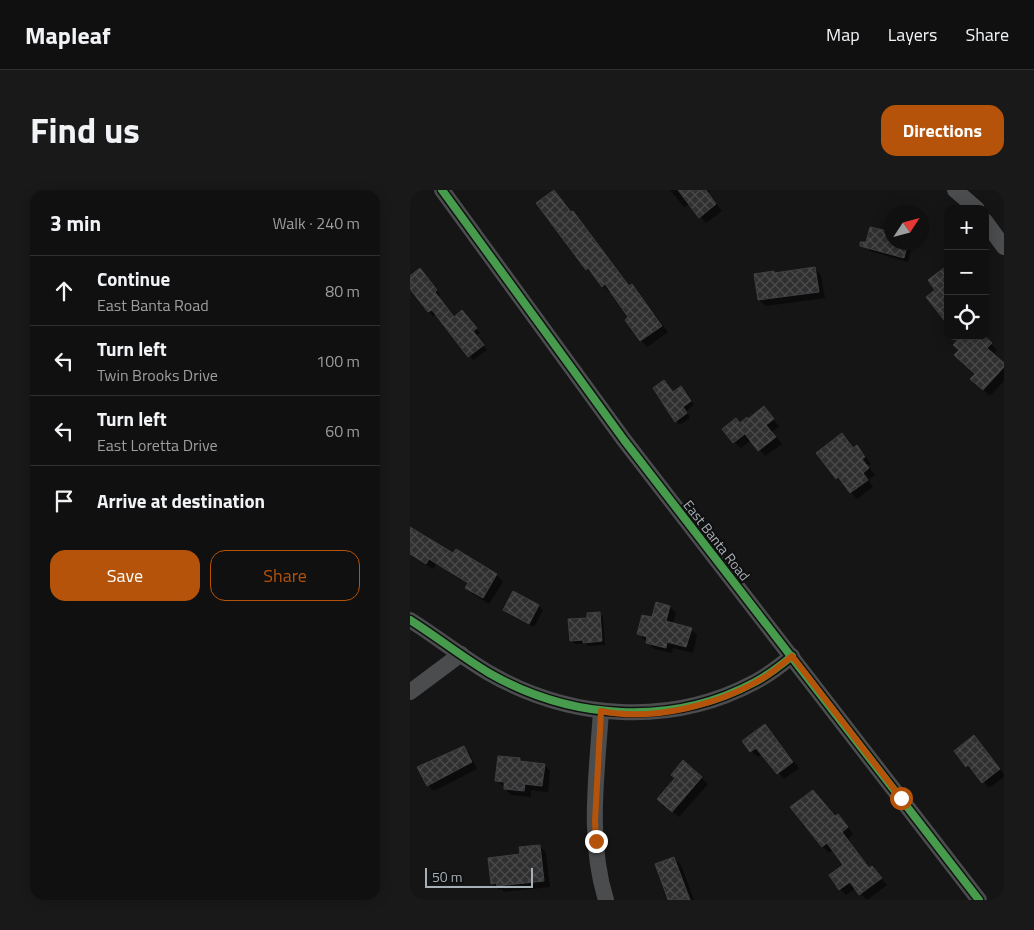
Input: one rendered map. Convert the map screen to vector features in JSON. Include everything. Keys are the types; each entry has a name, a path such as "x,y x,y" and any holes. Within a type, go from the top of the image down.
{"street":[{"name":"East Banta Road","path":"442,190 624,440 979,900"},
{"path":"954,190 972,205"},
{"path":"989,226 1004,247"},
{"path":"410,620 489,673 531,692 562,703 621,713 654,713 706,703 739,691 756,682 792,656"},
{"path":"410,692 461,654"},
{"path":"601,711 595,834 598,869 606,900"}],"building":[{"path":"554,190 571,212 573,211 629,286 632,284 662,326 640,341 625,320 628,317 605,284 602,287 588,268 586,270 536,203"},
{"path":"678,190 706,190 716,204 699,218"},
{"path":"870,227 884,230 884,250 906,250 904,258 860,246 860,242 866,242"},
{"path":"815,267 819,292 758,300 754,274"},
{"path":"420,268 454,317 462,310 477,328 473,331 484,345 468,357 432,310 428,312 410,289 410,276"},
{"path":"944,268 944,320 926,297 935,290 928,280"},
{"path":"957,340 989,340 992,343 987,348 1004,363 1004,367 983,390 970,379 975,374 954,355 959,350 953,345"},
{"path":"664,380 673,392 681,386 691,401 683,407 687,413 675,422 653,388"},
{"path":"764,406 774,419 766,425 776,437 758,451 745,434 733,443 722,429 736,418 740,423 747,417 748,419"},
{"path":"842,433 853,448 857,445 865,457 862,459 869,468 863,473 868,480 850,493 838,477 836,479 816,453"},
{"path":"410,527 453,553 456,549 497,574 483,598 465,588 468,583 429,559 426,564 410,554"},
{"path":"513,591 539,605 529,624 503,610"},
{"path":"656,602 670,606 666,621 692,628 686,647 667,642 666,648 646,643 647,637 637,634 642,615 652,617"},
{"path":"600,612 602,641 583,643 583,640 570,641 568,619 587,618 587,613"},
{"path":"765,724 793,762 777,774 756,748 750,752 742,741"},
{"path":"974,735 1000,769 982,783 968,765 966,767 954,751"},
{"path":"464,746 472,762 427,786 417,767"},
{"path":"498,756 520,758 520,761 545,764 542,786 525,784 524,791 504,789 504,782 495,781"},
{"path":"683,760 702,777 672,812 657,799 675,778 671,775"},
{"path":"813,790 835,816 838,814 848,827 842,832 869,868 872,866 882,878 859,895 850,882 839,890 829,875 843,865 827,843 822,847 790,807"},
{"path":"540,845 544,881 497,886 496,883 491,884 488,858 520,854 519,847"},
{"path":"674,857 690,900 668,900 655,864"}],"cycle path":[{"path":"442,190 624,440 979,900"},
{"path":"410,620 479,667 521,689 553,701 621,712 656,711 690,706 723,696 755,682 792,656"}],"route":[{"path":"596,841 595,821 601,711 654,713 706,703 739,691 756,682 792,656 901,798"}]}
